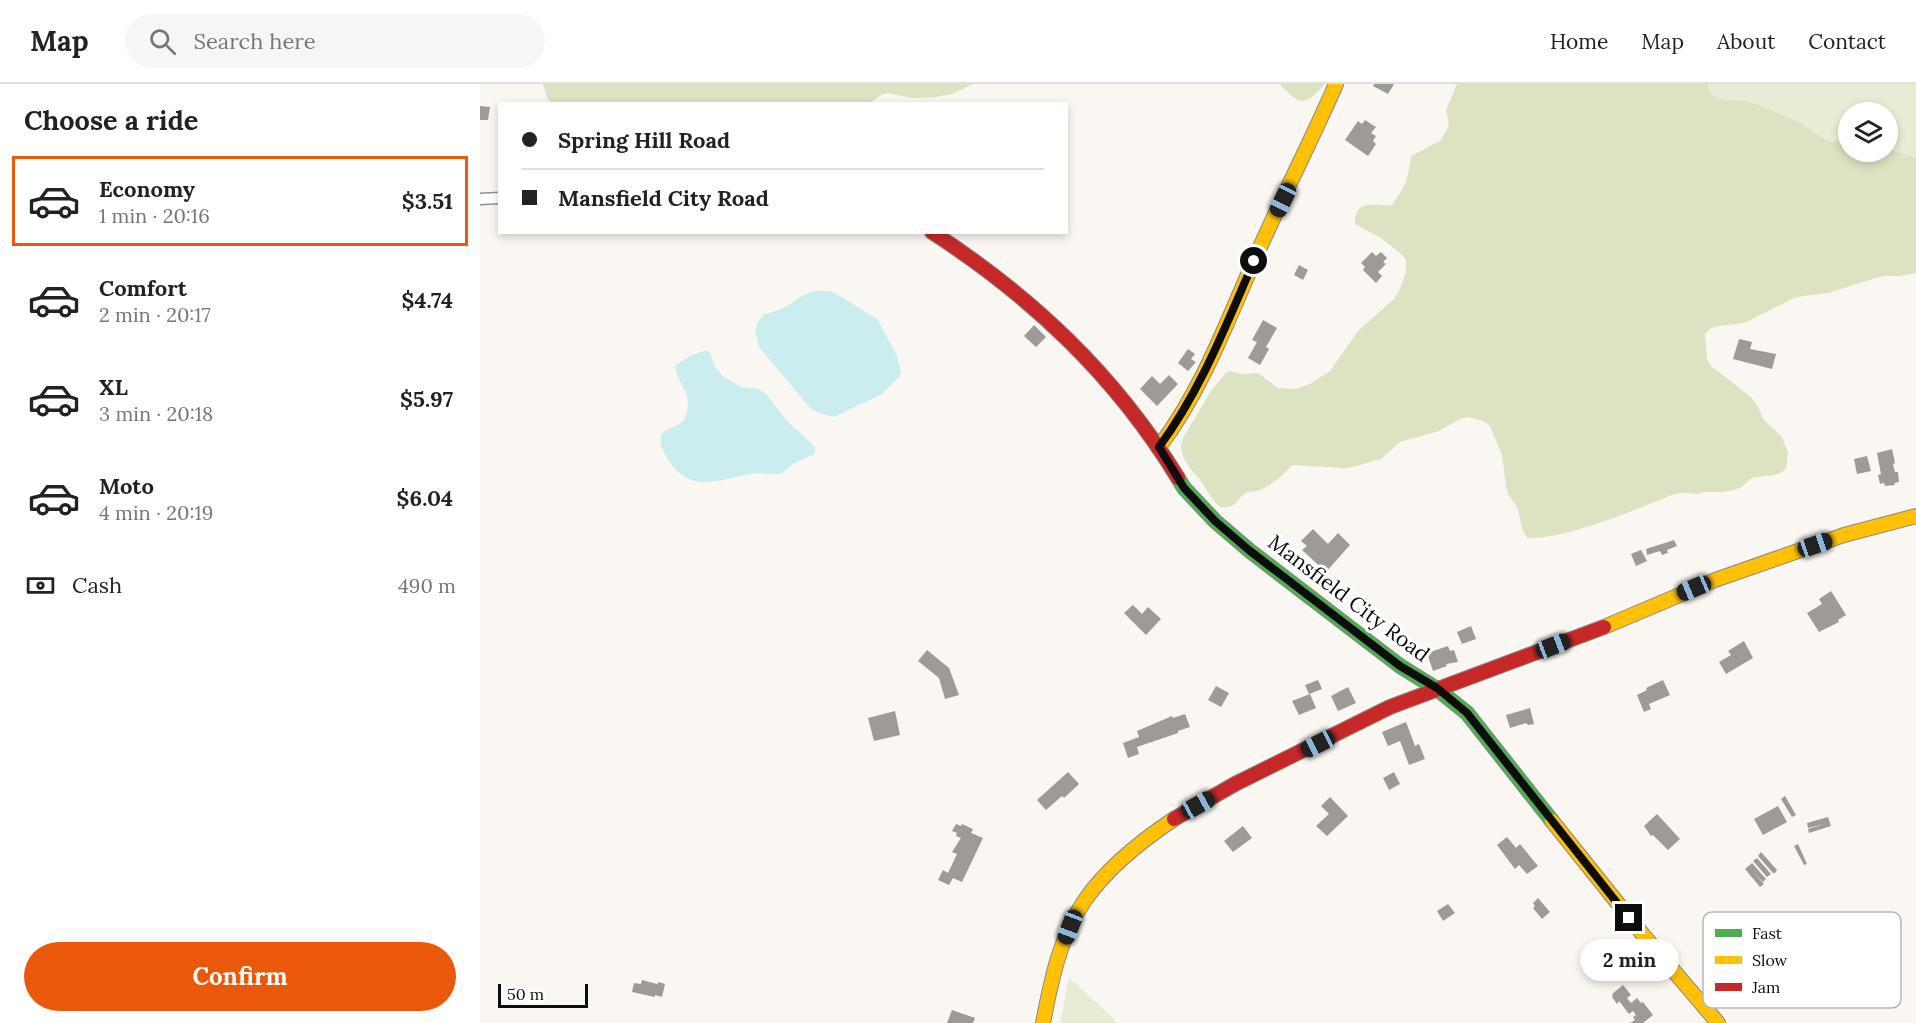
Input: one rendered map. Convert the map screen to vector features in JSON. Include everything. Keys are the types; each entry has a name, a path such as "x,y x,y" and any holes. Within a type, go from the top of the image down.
{"street":[{"path":"1159,447 1178,422 1210,364 1254,261 1336,84"},
{"path":"480,199 498,198"},
{"name":"Mansfield City Road","path":"935,234 972,258 1025,299 1092,363 1159,447 1184,488 1215,521 1250,551 1400,666 1437,688 1467,713 1644,936 1703,1005"},
{"path":"1043,1023 1051,979 1070,927 1085,900 1120,860 1161,828 1235,784 1390,707 1437,688 1614,623 1715,580 1844,536 1916,516"},
{"name":"Mansfield City Road","path":"1705,1008 1718,1023"}],"green space":[{"path":"543,84 973,84 952,94 936,97 912,98 888,93 871,102 550,102"},
{"path":"1280,84 1325,84 1308,100 1303,101 1293,97"},
{"path":"1457,84 1709,84 1708,89 1720,99 1746,101 1762,106 1799,122 1828,141 1838,142 1838,162 1898,162 1898,152 1916,158 1916,273 1883,276 1828,293 1796,297 1744,323 1711,328 1705,334 1707,359 1711,366 1752,398 1764,420 1782,437 1788,453 1786,469 1782,472 1752,478 1740,488 1721,492 1678,494 1587,527 1540,538 1527,538 1517,507 1508,494 1502,455 1490,426 1483,421 1468,417 1439,431 1400,442 1381,459 1353,467 1292,465 1280,477 1262,489 1248,492 1234,505 1220,507 1183,457 1181,445 1183,438 1211,391 1229,371 1242,374 1258,373 1278,388 1295,389 1308,385 1330,371 1358,331 1394,299 1406,272 1406,260 1381,238 1355,224 1356,216 1358,210 1367,205 1392,205 1406,182 1411,156 1440,141 1449,126 1446,110"},
{"path":"1709,84 1916,84 1916,158 1898,152 1898,102 1838,102 1838,142 1828,141 1799,122 1762,106 1746,101 1720,99 1708,89"},
{"path":"1069,977 1118,1023 1060,1023"}],"water":[{"path":"814,291 830,291 878,320 897,356 901,371 900,376 882,394 834,417 811,409 759,347 755,330 763,315 784,308 803,295"},
{"path":"706,350 710,353 716,369 724,377 741,387 759,389 768,396 786,420 812,444 815,454 794,463 781,474 753,473 714,482 694,481 684,477 675,469 664,453 661,436 680,423 687,413 688,399 677,375 676,365"}],"building":[{"path":"1374,84 1394,84 1388,94 1373,86"},
{"path":"480,106 490,107 488,120 480,120"},
{"path":"1365,120 1376,127 1371,133 1376,136 1373,141 1376,144 1368,156 1345,140 1358,121 1362,124"},
{"path":"1372,252 1376,256 1381,252 1387,258 1383,262 1386,264 1378,272 1382,276 1376,283 1363,270 1365,267 1361,263"},
{"path":"1299,265 1308,270 1303,280 1294,275"},
{"path":"1263,320 1277,328 1266,347 1269,349 1260,365 1248,358 1257,342 1252,340"},
{"path":"1034,325 1046,337 1036,347 1024,336"},
{"path":"1739,339 1752,342 1750,349 1776,354 1772,369 1733,359"},
{"path":"1188,349 1195,354 1191,359 1196,362 1188,371 1178,363"},
{"path":"1169,375 1178,384 1157,406 1140,389 1152,376 1160,384"},
{"path":"1892,449 1895,463 1893,464 1895,472 1898,472 1899,482 1885,486 1884,483 1880,484 1878,475 1881,474 1877,453"},
{"path":"1867,456 1871,471 1857,474 1854,459"},
{"path":"1313,529 1328,544 1338,533 1350,545 1326,572 1302,550 1307,546 1301,541"},
{"path":"1674,540 1677,546 1667,550 1668,553 1662,555 1660,551 1647,555 1646,549"},
{"path":"1641,550 1647,561 1636,566 1631,554"},
{"path":"1831,591 1846,615 1838,620 1839,622 1819,632 1807,613 1822,604 1819,599"},
{"path":"1133,605 1142,614 1148,607 1161,619 1146,635 1124,613"},
{"path":"1471,626 1476,639 1462,644 1457,632"},
{"path":"1744,641 1753,658 1726,674 1719,662 1731,655 1728,651"},
{"path":"1448,646 1450,651 1454,650 1458,662 1446,664 1447,666 1433,671 1427,653"},
{"path":"927,650 949,668 959,695 945,699 939,678 918,661"},
{"path":"1318,680 1322,689 1309,694 1305,685"},
{"path":"1663,680 1670,695 1649,704 1651,709 1644,712 1637,695"},
{"path":"1216,686 1229,693 1221,707 1208,700"},
{"path":"1348,687 1356,703 1338,711 1331,696"},
{"path":"1310,694 1316,708 1299,715 1292,701"},
{"path":"1530,708 1534,724 1526,723 1510,728 1506,715"},
{"path":"895,711 900,735 874,741 868,718"},
{"path":"1185,714 1190,727 1137,747 1139,754 1128,758 1123,743 1139,737 1137,731 1172,716 1173,718"},
{"path":"1406,722 1415,746 1419,744 1425,759 1409,765 1400,741 1388,746 1382,732"},
{"path":"1068,772 1079,784 1046,810 1037,800"},
{"path":"1394,772 1400,784 1389,790 1383,778"},
{"path":"1785,796 1796,815 1792,817 1781,799"},
{"path":"1330,797 1348,816 1327,836 1316,826 1329,814 1321,806"},
{"path":"1778,806 1787,822 1763,835 1754,819"},
{"path":"1657,814 1680,839 1668,850 1653,835 1651,836 1644,826"},
{"path":"1828,817 1831,826 1809,833 1808,829 1825,824 1808,828 1807,823"},
{"path":"956,824 973,829 971,833 983,838 962,882 953,878 949,885 938,880 943,870 948,873 957,854 952,852 961,838 952,831"},
{"path":"1243,826 1252,838 1233,852 1224,841"},
{"path":"1507,837 1516,848 1520,844 1538,866 1527,874 1519,865 1515,869 1497,845"},
{"path":"1798,844 1807,864 1804,865 1794,846"},
{"path":"1761,852 1777,870 1775,873 1758,856"},
{"path":"1757,858 1771,874 1767,877 1753,861"},
{"path":"1752,863 1766,879 1763,882 1753,872 1764,884 1760,887 1745,869"},
{"path":"1538,898 1550,912 1542,919 1533,908 1535,906 1533,903"},
{"path":"1448,904 1455,913 1443,921 1437,911"},
{"path":"642,980 665,984 662,997 632,992 634,983 641,984"},
{"path":"1623,985 1631,995 1627,998 1631,1003 1637,998 1653,1015 1643,1023 1630,1023 1635,1020 1633,1017 1636,1015 1633,1011 1629,1014 1619,1001 1617,1004 1612,997 1612,994"},
{"path":"952,1010 975,1018 973,1023 947,1023"}],"traffic: fast":[{"path":"1178,478 1184,488 1215,521 1250,551 1400,666 1437,689 1467,713 1552,821"}],"traffic: slow":[{"path":"1159,447 1200,381 1336,84"},
{"path":"1604,627 1715,580 1844,535 1916,516"},
{"path":"1043,1023 1053,975 1076,914 1094,888 1126,855 1174,819"},
{"path":"1552,821 1703,1005"},
{"path":"1705,1008 1718,1023"}],"traffic: jam":[{"path":"935,234 1004,283 1069,341 1127,405 1178,478"},
{"path":"1174,819 1235,784 1390,707 1604,627"}],"route":[{"path":"1254,261 1210,364 1178,422 1159,447 1184,488 1215,521 1250,551 1400,666 1437,688 1467,713 1629,918"}]}
